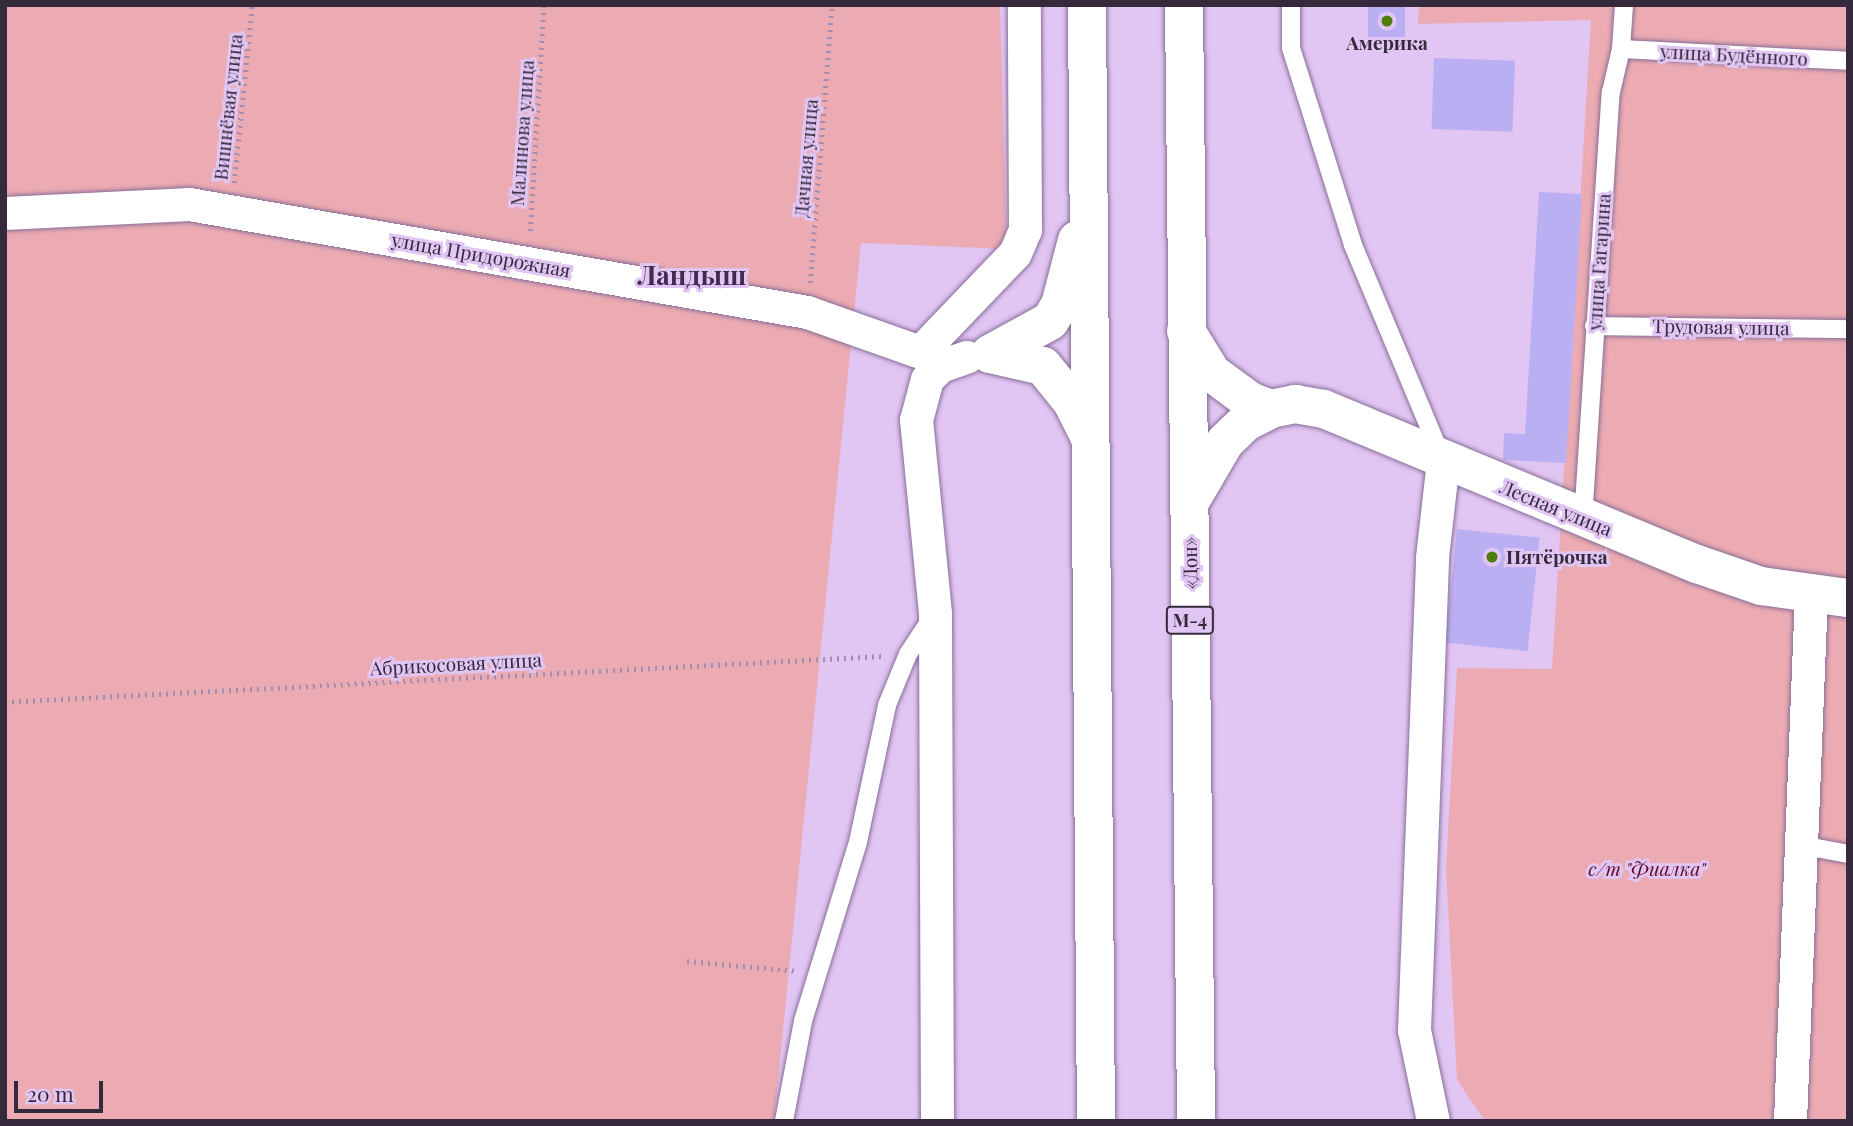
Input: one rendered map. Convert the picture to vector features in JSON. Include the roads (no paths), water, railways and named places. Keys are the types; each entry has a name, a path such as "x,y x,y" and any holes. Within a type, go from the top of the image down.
{"main road":[{"path":"1087,5 1093,445 1096,1121"},
{"name":"«Дон»","path":"1184,5 1183,119 1196,1121"},
{"path":"990,354 1050,321 1060,305 1090,180"},
{"path":"1186,331 1212,373 1250,401 1271,408"},
{"path":"990,354 1043,366 1072,402 1093,445"},
{"name":"Лесная улица","path":"1271,408 1295,404 1324,409 1583,520 1761,586 1848,598"},
{"path":"1189,504 1225,442 1246,422 1271,408"}],"street":[{"path":"937,1121 935,613 916,420 935,356 1015,253 1025,230 1024,5"},
{"name":"улица Придорожная","path":"5,213 189,204 807,312 935,356"},
{"path":"935,356 990,354"},
{"path":"1433,1121 1414,1030 1432,558 1443,461"},
{"path":"1790,1121 1811,594"}],"lane":[{"path":"1292,5 1291,48 1353,245 1443,461"},
{"name":"улица Гагарина","path":"1583,520 1611,92 1621,49 1624,5"},
{"name":"улица Будённого","path":"1621,49 1848,61"},
{"name":"Трудовая улица","path":"1594,326 1848,329"},
{"path":"784,1121 795,1053 858,842 887,705 908,654 935,613"},
{"path":"1801,845 1848,854"}],"place":[{"name":"Америка","path":"1387,21"},
{"name":"Пятёрочка","path":"1492,557"}],"district":[{"name":"Ландыш","path":"692,275"}],"park label":[{"name":"с/т \"Фиалка\"","path":"1647,869"}]}
